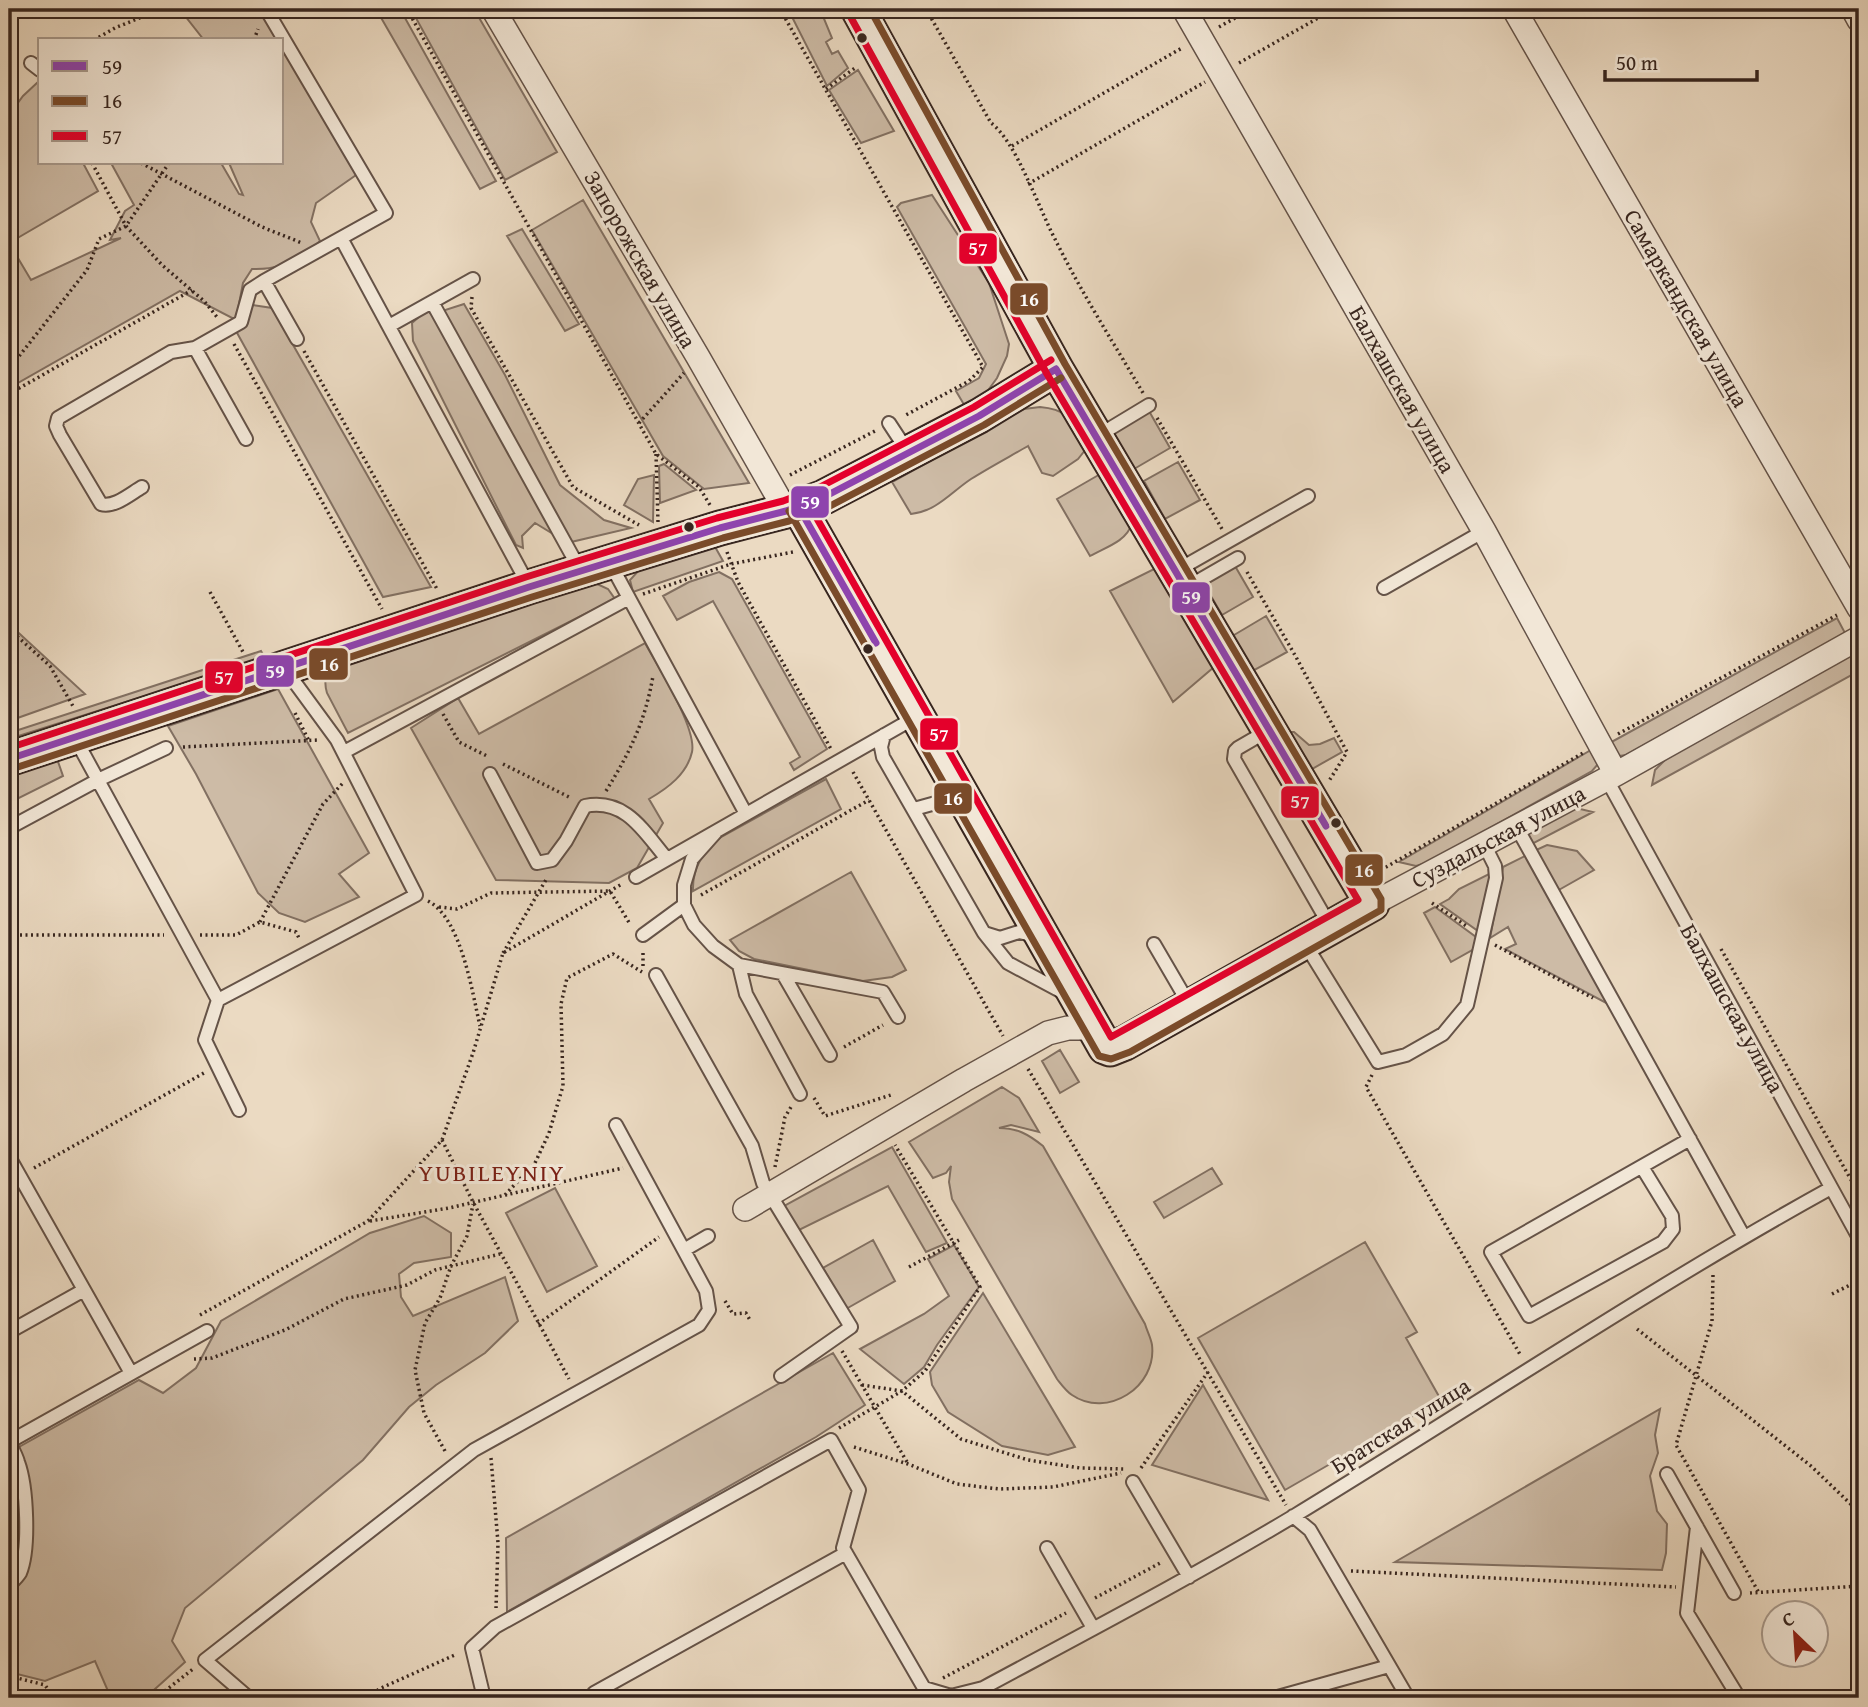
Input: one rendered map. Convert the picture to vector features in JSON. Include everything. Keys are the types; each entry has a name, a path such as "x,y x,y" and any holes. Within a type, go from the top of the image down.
{"main road":[{"path":"858,9 1056,369 1372,904"},
{"path":"9,759 75,723 285,669 529,587 720,528 792,498 854,483 979,416 1056,369"},
{"name":"Запорожская улица","path":"792,498 1090,1023"},
{"name":"Суздальская улица","path":"1090,1023 1110,1049 1120,1046 1372,904"}],"street":[{"name":"Запорожская улица","path":"493,9 698,357 792,498"},
{"name":"Балхашская улица","path":"1184,9 1485,531 1611,776"},
{"name":"Самаркандская улица","path":"1514,9 1859,608"},
{"path":"1853,9 1859,20"},
{"name":"Суздальская улица","path":"1372,904 1611,776 1859,638"},
{"path":"745,1209 766,1188 1048,1033 1090,1023"}],"lane":[{"path":"266,9 283,38"},
{"path":"142,487 107,506 101,504 60,435 56,426 58,418 171,352 195,348 241,322 250,290 386,213 284,40"},
{"path":"341,238 529,587"},
{"path":"389,326 473,279"},
{"path":"264,281 297,339"},
{"path":"432,302 595,567 629,598 746,814"},
{"path":"195,348 246,439"},
{"path":"1096,437 1149,405"},
{"path":"889,423 909,454"},
{"path":"1180,580 1308,496"},
{"path":"1384,588 1485,531"},
{"path":"1180,580 1238,558"},
{"path":"344,752 629,598"},
{"path":"239,1110 205,1040 218,1000 416,894 344,752 285,669"},
{"path":"636,877 917,716"},
{"path":"75,723 98,780 218,1000"},
{"path":"1269,730 1236,750 1235,761 1378,1062 1406,1055 1443,1034 1466,1005 1496,872 1485,844"},
{"path":"884,735 881,747 883,757 984,933 1008,963 1090,1023"},
{"path":"9,828 98,780 166,748"},
{"path":"490,774 537,863 552,860 585,806 600,803 629,814 667,859"},
{"name":"Балхашская улица","path":"1611,776 1859,1238"},
{"path":"914,809 962,796"},
{"path":"1516,826 1744,1237"},
{"path":"716,832 692,859 684,885 684,905 694,925 713,946 739,965 883,992 898,1017"},
{"path":"643,935 684,905"},
{"path":"984,933 1000,938 1019,932 1041,937"},
{"path":"1154,944 1191,1006"},
{"path":"739,965 746,994 806,1094"},
{"path":"783,974 830,1055"},
{"path":"651,975 752,1146 766,1188 851,1327 781,1376"},
{"path":"249,1698 205,1660 474,1450 699,1325 709,1310 706,1291 616,1125"},
{"path":"1642,1167 1672,1216 1673,1229 1663,1242 1529,1316 1491,1252 1690,1139"},
{"path":"9,1157 131,1373"},
{"name":"Братская улица","path":"924,1688 951,1696 979,1693 1293,1516 1744,1237 1832,1188"},
{"path":"684,1250 708,1236"},
{"path":"9,1332 84,1290"},
{"path":"9,1585 19,1576 25,1539 24,1490 19,1464 9,1442 207,1331"},
{"path":"484,1698 472,1648 495,1628 831,1440 859,1490 843,1548 924,1688"},
{"path":"1130,1474 1189,1577"},
{"path":"1667,1474 1734,1593"},
{"path":"1293,1516 1310,1530 1408,1698"},
{"path":"1697,1527 1687,1613 1739,1698"},
{"path":"1047,1548 1093,1629"},
{"path":"594,1693 846,1553"},
{"path":"1274,1698 1390,1666"}],"path":[{"path":"98,38 161,9"},
{"path":"407,9 656,454 699,486 710,505"},
{"path":"780,9 983,367 969,381 889,423 792,498"},
{"path":"1012,146 1251,9"},
{"path":"1028,184 1334,9"},
{"path":"825,90 855,68"},
{"path":"93,164 126,226 162,265 204,301 227,330 383,611"},
{"path":"143,164 262,227 319,250"},
{"path":"9,369 87,270 99,239 126,226 168,164"},
{"path":"473,279 471,308 573,487 647,529"},
{"path":"9,394 192,290"},
{"path":"297,339 440,594"},
{"path":"639,423 698,357"},
{"path":"656,454 658,526"},
{"path":"726,546 738,582 833,751 850,767 1003,1037"},
{"path":"629,598 731,564 799,551"},
{"path":"210,592 243,652"},
{"path":"9,629 50,666 75,723"},
{"path":"436,702 459,742 585,806"},
{"path":"166,748 337,740"},
{"path":"260,922 323,804 342,784 357,776"},
{"path":"684,905 869,800"},
{"path":"189,1322 368,1221 442,1140 481,1028 503,953 636,877"},
{"path":"416,894 439,907 457,909 491,893 610,891"},
{"path":"610,891 634,930 643,935"},
{"path":"1432,903 1483,938 1620,1013"},
{"path":"439,907 462,951 481,1028"},
{"path":"1717,942 1859,1194"},
{"path":"505,1195 535,1163 550,1133 563,1086 561,1003 567,978 613,954 651,975"},
{"path":"830,1055 898,1017"},
{"path":"1378,1062 1366,1087 1521,1356"},
{"path":"1025,1064 1293,1516"},
{"path":"29,1171 217,1065"},
{"path":"766,1188 774,1173 785,1117 806,1094 825,1116 897,1093"},
{"path":"442,1140 576,1394"},
{"path":"892,1140 957,1241 980,1287 925,1371 902,1391 837,1428 831,1440 908,1464 957,1485 999,1489 1053,1487 1130,1474 1208,1373"},
{"path":"368,1221 473,1202 638,1165"},
{"path":"453,1465 424,1413 415,1370 425,1323 440,1298 451,1266 467,1236 473,1202"},
{"path":"538,1324 672,1228"},
{"path":"909,1267 957,1241"},
{"path":"155,1360 212,1358 285,1330 344,1299 407,1284 435,1270 500,1254"},
{"path":"1713,1270 1712,1321 1676,1445 1759,1593"},
{"path":"1832,1294 1858,1281"},
{"path":"1636,1329 1811,1465 1859,1512"},
{"path":"835,1339 908,1464"},
{"path":"862,1384 902,1391 961,1439 1028,1460 1130,1474"},
{"path":"491,1449 498,1543 495,1628"},
{"path":"924,1688 1176,1554"},
{"path":"1333,1570 1689,1588"},
{"path":"1734,1593 1859,1586"},
{"path":"369,1698 379,1689 472,1648"},
{"path":"9,1676 45,1685 54,1698"},
{"path":"156,1698 182,1678"}],"shaded area":[{"path":"183,9 265,9 280,38 202,38 182,12"},
{"path":"376,9 400,9 496,181 480,189"},
{"path":"411,9 474,9 557,152 505,180"},
{"path":"788,9 820,9 832,38 826,42 832,54 838,51 848,68 827,86"},
{"path":"284,44 359,173 316,203 311,222 320,241 297,258 280,266 252,269 243,283 236,320 180,291 9,388 9,243 31,280 121,238 110,240 125,211 134,205 112,164 222,164 239,194 243,195 229,164 284,164"},
{"path":"858,70 894,131 861,143 829,90"},
{"path":"38,82 38,164 84,164 98,191 9,243 9,115"},
{"path":"932,195 989,283 1009,344 1007,356 997,378 981,400 966,408 956,391 979,378 986,364 897,207 901,203"},
{"path":"583,200 749,483 704,489 663,456 532,230"},
{"path":"522,229 579,324 565,331 507,236"},
{"path":"464,304 505,375 560,485 604,520 631,528 571,542 442,311"},
{"path":"253,305 272,308 431,587 383,597 236,331"},
{"path":"427,310 440,323 558,537 535,523 522,536 523,548 516,545 413,341 412,323"},
{"path":"1040,407 1059,411 1070,419 1086,449 1078,459 1053,476 1042,473 1028,446 971,479 936,505 911,514 892,482 1024,409"},
{"path":"1149,411 1170,448 1134,469 1113,432"},
{"path":"1178,462 1200,500 1165,519 1144,481"},
{"path":"664,464 696,490 660,503 659,466"},
{"path":"1102,473 1131,525 1120,540 1090,556 1057,499"},
{"path":"654,475 653,522 624,505 638,479"},
{"path":"714,545 723,561 633,592 630,580 640,569"},
{"path":"1235,566 1253,597 1222,615 1204,584"},
{"path":"1156,568 1214,667 1173,702 1110,591"},
{"path":"719,572 732,579 827,749 794,770 790,763 800,757 713,601 677,620 663,596 689,582"},
{"path":"595,583 608,589 615,599 348,733 327,693 327,676 339,665"},
{"path":"1266,616 1287,652 1249,673 1229,638"},
{"path":"1837,618 1845,633 1626,755 1619,756 1606,745"},
{"path":"9,624 85,694 9,721"},
{"path":"645,643 682,713 692,741 692,752 686,767 676,780 649,799 663,823 637,868 609,883 496,880 411,728 458,698 479,734"},
{"path":"261,651 265,658 9,739 9,733"},
{"path":"1855,652 1859,659 1859,671 1652,785 1655,770 1667,758"},
{"path":"278,689 369,853 339,874 359,897 305,922 279,913 258,893 168,726"},
{"path":"1287,732 1294,732 1309,745 1334,738 1342,752 1312,769 1303,762"},
{"path":"1596,747 1599,763 1592,771 1429,862 1416,866 1399,862"},
{"path":"55,753 63,776 9,803 9,770"},
{"path":"826,779 841,809 693,891 697,867 715,842"},
{"path":"1576,808 1593,812 1530,845 1523,833"},
{"path":"1547,845 1577,851 1594,870 1557,891 1534,851"},
{"path":"1527,855 1610,1005 1505,949 1516,944 1508,927 1490,938 1503,867"},
{"path":"851,872 906,970 892,977 863,981 754,959 739,951 730,940"},
{"path":"1491,873 1478,931 1440,904 1459,889"},
{"path":"1435,907 1476,937 1474,949 1451,962 1424,913"},
{"path":"1060,1050 1079,1082 1060,1093 1042,1061"},
{"path":"1002,1087 1019,1098 1039,1132 1011,1125 999,1128 1022,1132 1043,1146 1150,1337 1151,1360 1147,1374 1127,1395 1114,1401 1086,1401 1072,1395 1060,1383 952,1199 949,1182 951,1166 946,1173 933,1178 909,1142"},
{"path":"892,1147 947,1243 926,1252 888,1186 797,1231 782,1207"},
{"path":"1212,1168 1222,1184 1164,1218 1154,1202"},
{"path":"555,1188 597,1266 547,1292 506,1213"},
{"path":"424,1216 451,1233 451,1257 414,1263 399,1274 401,1297 413,1316 505,1277 518,1321 485,1353 436,1385 409,1407 363,1460 185,1608 172,1641 185,1662 145,1698 111,1698 95,1661 45,1681 9,1672 9,1591 28,1553 33,1516 19,1447 139,1380 163,1393 196,1368 221,1321 370,1233"},
{"path":"873,1240 895,1281 846,1309 823,1268"},
{"path":"1365,1242 1417,1332 1406,1338 1441,1400 1285,1490 1198,1338"},
{"path":"954,1245 979,1287 924,1367 904,1384 860,1349 924,1314 949,1296 928,1259"},
{"path":"983,1293 1075,1447 1048,1455 1002,1446 948,1412 932,1385 930,1372"},
{"path":"833,1353 865,1405 816,1437 507,1612 506,1538"},
{"path":"1203,1385 1268,1500 1152,1465"},
{"path":"1660,1409 1655,1435 1658,1453 1650,1476 1657,1511 1667,1524 1666,1553 1662,1570 1395,1562"}],"transit line":[{"name":"16","path":"789,511 1099,1056 1111,1059 1130,1052 1381,910 1381,899 1065,364 870,9"},
{"name":"57","path":"807,501 1111,1037 1358,900 1047,374 849,14"},
{"name":"57","path":"9,748 526,577 717,518 783,501 820,487 974,407 1051,360"},
{"name":"59","path":"1056,369 1326,826"},
{"name":"59","path":"9,759 529,587 720,528 786,511 824,497 979,416 1056,369"},
{"name":"16","path":"12,769 532,597 828,507 984,425 1061,378"},
{"name":"59","path":"798,506 876,643"}],"district":[{"name":"YUBILEYNIY","path":"492,1172"}]}
